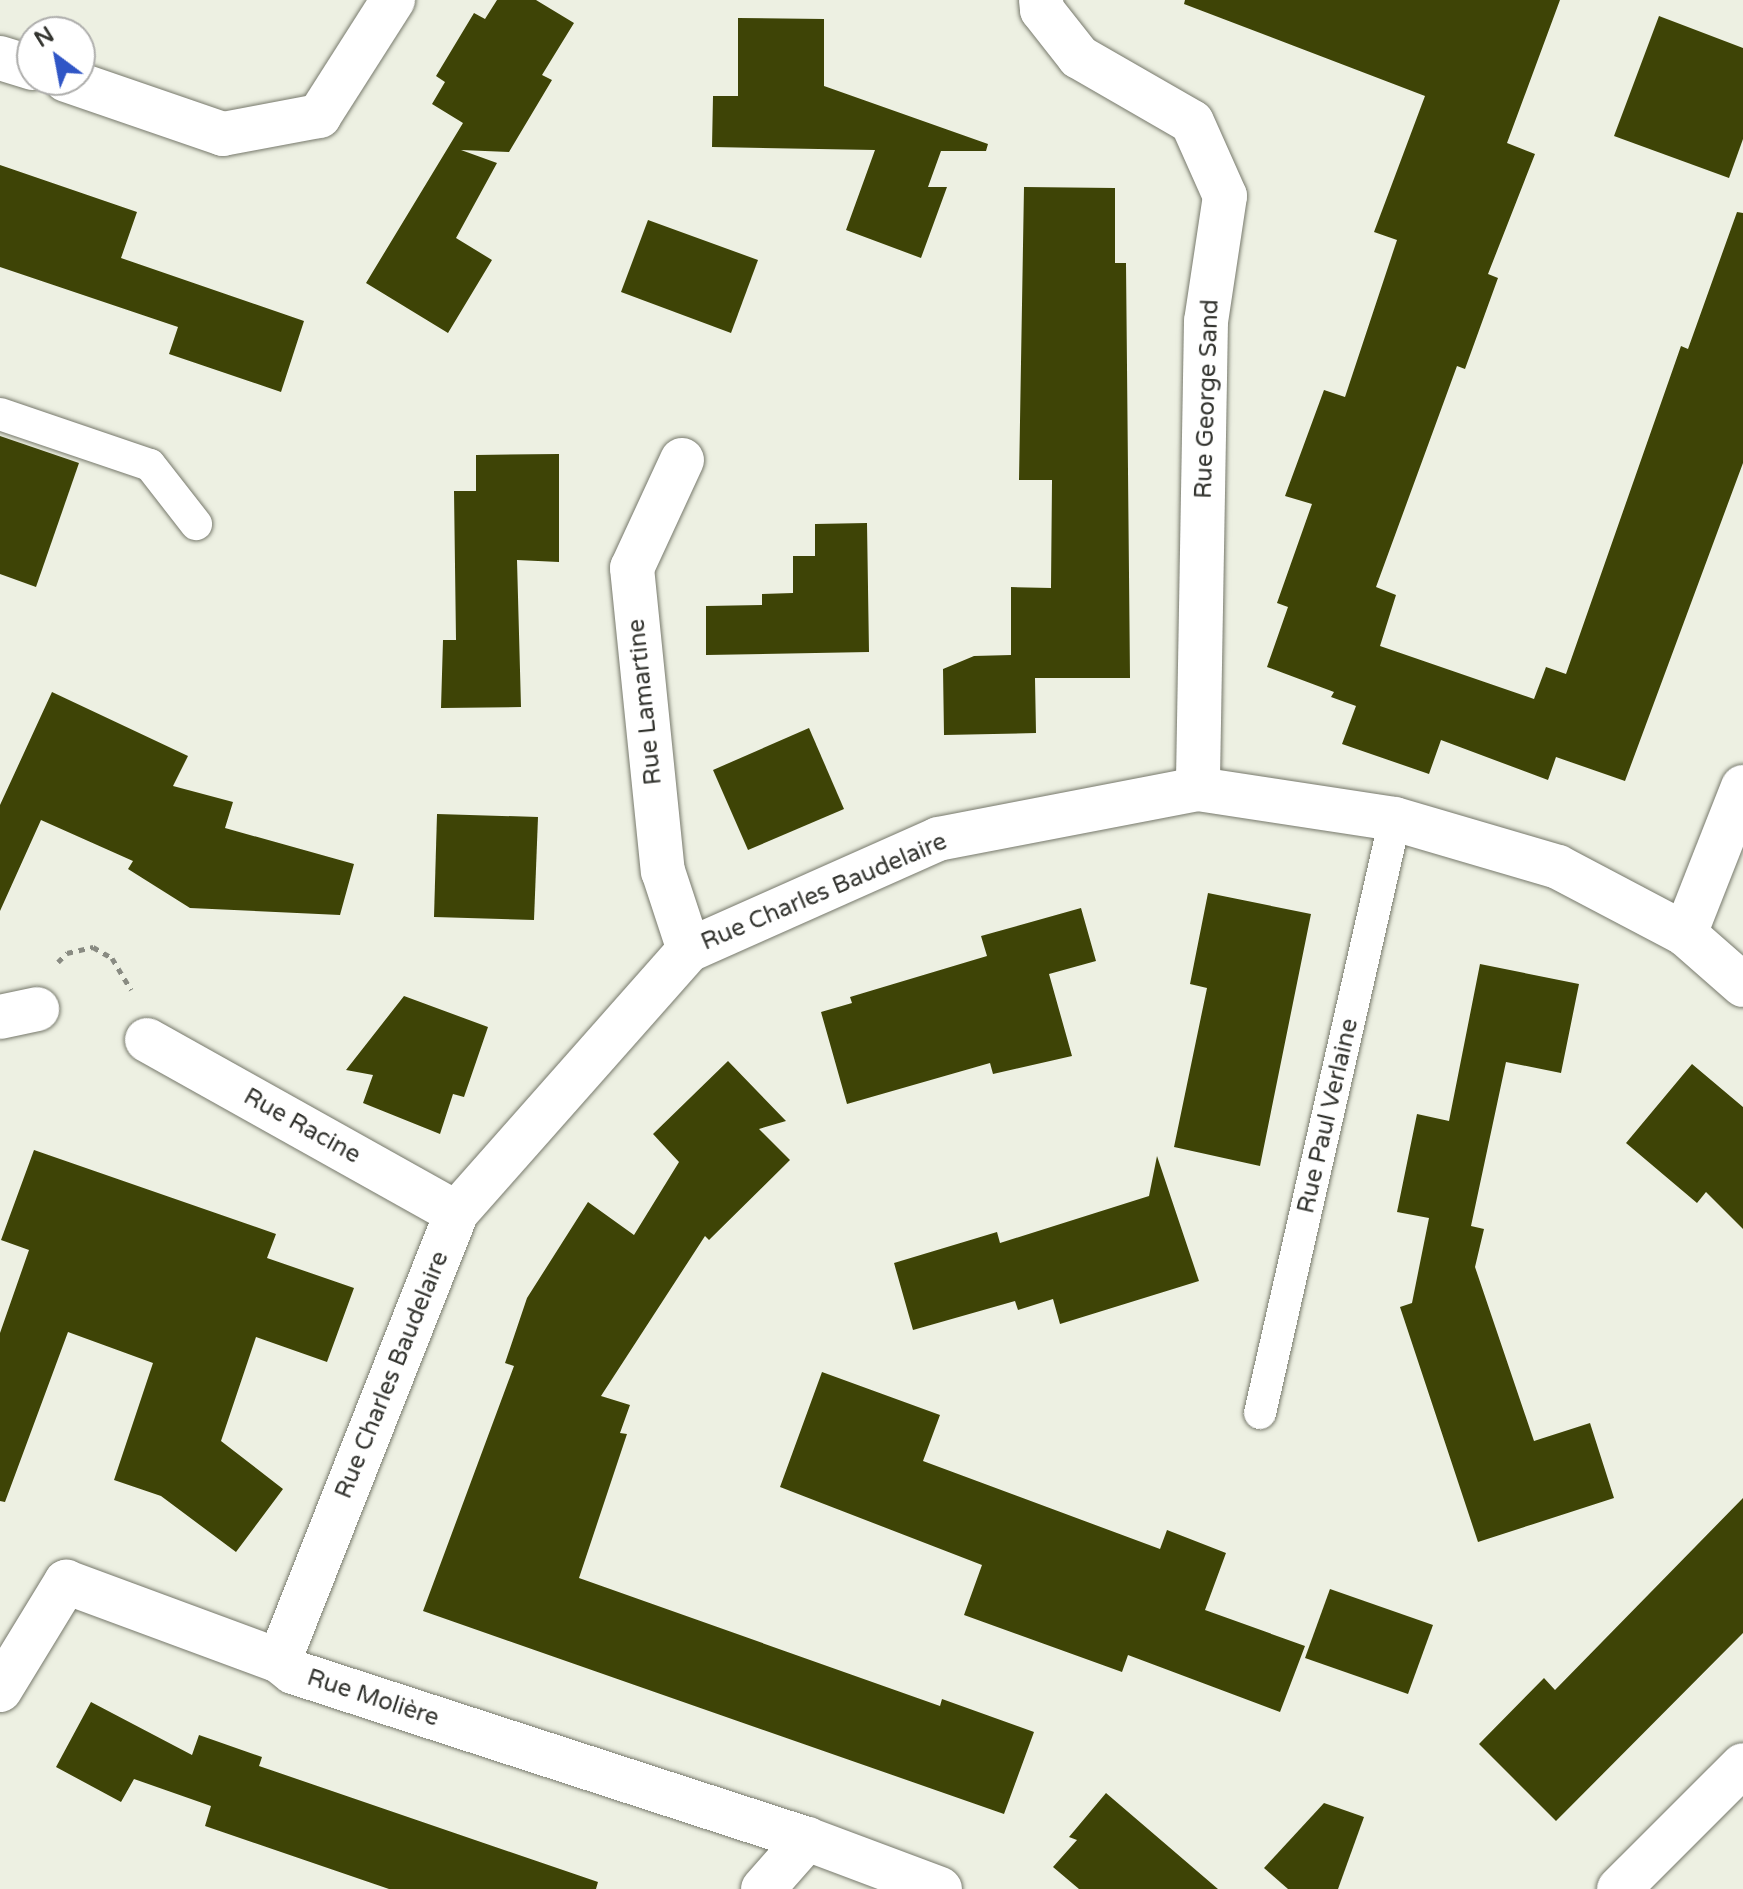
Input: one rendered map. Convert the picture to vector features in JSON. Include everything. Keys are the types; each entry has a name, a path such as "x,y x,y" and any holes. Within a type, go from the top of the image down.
{"street":[{"path":"96,90 223,134 319,116 393,0"},
{"name":"Rue George Sand","path":"1041,0 1042,10 1079,57 1192,122 1225,196 1206,321 1198,789"},
{"name":"Rue Lamartine","path":"682,460 632,568 663,871 689,950"},
{"path":"1685,934 1743,787"},
{"name":"Rue Charles Baudelaire","path":"279,1661 456,1213 689,950 938,839 1198,789 1395,819 1558,867 1685,934 1743,985"},
{"name":"Rue Racine","path":"147,1040 456,1213"},
{"name":"Rue Molière","path":"0,1690 66,1582 279,1661 293,1672 807,1839 940,1889"},
{"path":"1619,1889 1743,1765"},
{"path":"763,1889 807,1839"}],"lane":[{"path":"0,414 150,465 196,524"},
{"name":"Rue Paul Verlaine","path":"1260,1413 1395,819"}],"path":[{"path":"18,1013 45,975 67,953 93,947 112,958 128,983 147,1040"}],"building":[{"path":"497,0 536,0 574,23 542,75 552,80 509,152 461,150 497,163 456,238 492,260 448,333 366,283 463,123 432,104 445,82 436,76 474,13 485,19"},
{"path":"1185,0 1560,0 1507,143 1535,154 1488,274 1498,278 1465,369 1457,366 1376,587 1396,595 1380,646 1534,699 1546,667 1566,674 1681,346 1688,349 1737,212 1743,213 1743,463 1625,781 1556,757 1548,780 1441,740 1429,774 1342,744 1356,706 1331,697 1334,692 1267,667 1288,607 1277,603 1312,504 1285,496 1324,390 1345,397 1397,240 1374,232 1425,96 1184,4"},
{"path":"1659,16 1743,48 1743,139 1729,178 1614,136"},
{"path":"738,18 824,19 824,86 988,144 986,151 941,151 928,187 947,187 921,258 846,230 875,150 712,147 713,96 738,96"},
{"path":"0,165 137,212 121,258 304,321 281,392 169,354 178,327 0,267"},
{"path":"1024,187 1115,188 1115,263 1126,263 1130,678 1035,678 1036,733 944,735 943,669 974,656 1011,655 1011,587 1051,588 1052,480 1019,480"},
{"path":"648,220 758,260 731,333 621,292"},
{"path":"0,436 79,463 36,587 0,574"},
{"path":"559,454 559,562 517,560 521,707 441,708 443,640 456,640 454,491 476,491 476,455"},
{"path":"867,523 869,652 706,655 706,606 762,605 762,594 793,593 793,556 815,556 815,524"},
{"path":"52,692 188,756 173,786 233,802 225,828 354,864 340,915 190,908 128,869 133,861 41,820 0,911 0,805"},
{"path":"809,728 844,809 748,850 713,770"},
{"path":"437,814 538,817 534,920 434,917"},
{"path":"1208,893 1311,914 1260,1166 1174,1147 1207,988 1190,984"},
{"path":"1081,908 1096,961 1049,974 1072,1056 993,1074 990,1063 847,1104 821,1012 852,1003 850,997 987,956 981,936"},
{"path":"1480,964 1579,984 1561,1073 1506,1062 1471,1226 1484,1229 1475,1267 1534,1441 1590,1423 1614,1498 1478,1542 1400,1307 1412,1303 1429,1218 1397,1212 1417,1114 1449,1121"},
{"path":"404,996 488,1027 464,1097 453,1094 440,1134 363,1103 373,1075 346,1070"},
{"path":"728,1061 786,1121 759,1129 790,1160 709,1240 705,1236 601,1396 630,1405 620,1433 627,1434 579,1578 940,1706 942,1699 1034,1732 1004,1814 423,1611 514,1366 505,1363 527,1298 588,1202 634,1235 679,1162 653,1134"},
{"path":"1692,1064 1743,1107 1743,1229 1706,1192 1697,1203 1626,1143"},
{"path":"34,1150 276,1234 267,1258 354,1288 327,1362 256,1337 221,1441 283,1489 236,1552 161,1496 114,1480 153,1363 68,1332 5,1502 0,1501 0,1333 29,1250 1,1240"},
{"path":"1157,1156 1199,1281 1060,1324 1053,1299 1018,1310 1015,1301 913,1330 894,1263 997,1232 1000,1243 1149,1196"},
{"path":"822,1372 940,1415 923,1461 1160,1549 1167,1530 1226,1553 1205,1610 1305,1646 1280,1712 1128,1655 1122,1672 964,1615 982,1565 780,1487"},
{"path":"1743,1498 1743,1633 1556,1821 1479,1744 1544,1678 1555,1690"},
{"path":"1330,1589 1433,1625 1408,1694 1305,1658"},
{"path":"91,1702 192,1755 199,1735 262,1757 259,1766 598,1882 596,1889 389,1889 205,1826 211,1806 134,1779 121,1802 56,1767"},
{"path":"1106,1793 1218,1889 1079,1889 1053,1867 1077,1840 1069,1837"},
{"path":"1324,1803 1364,1817 1338,1889 1288,1889 1264,1868"}]}
